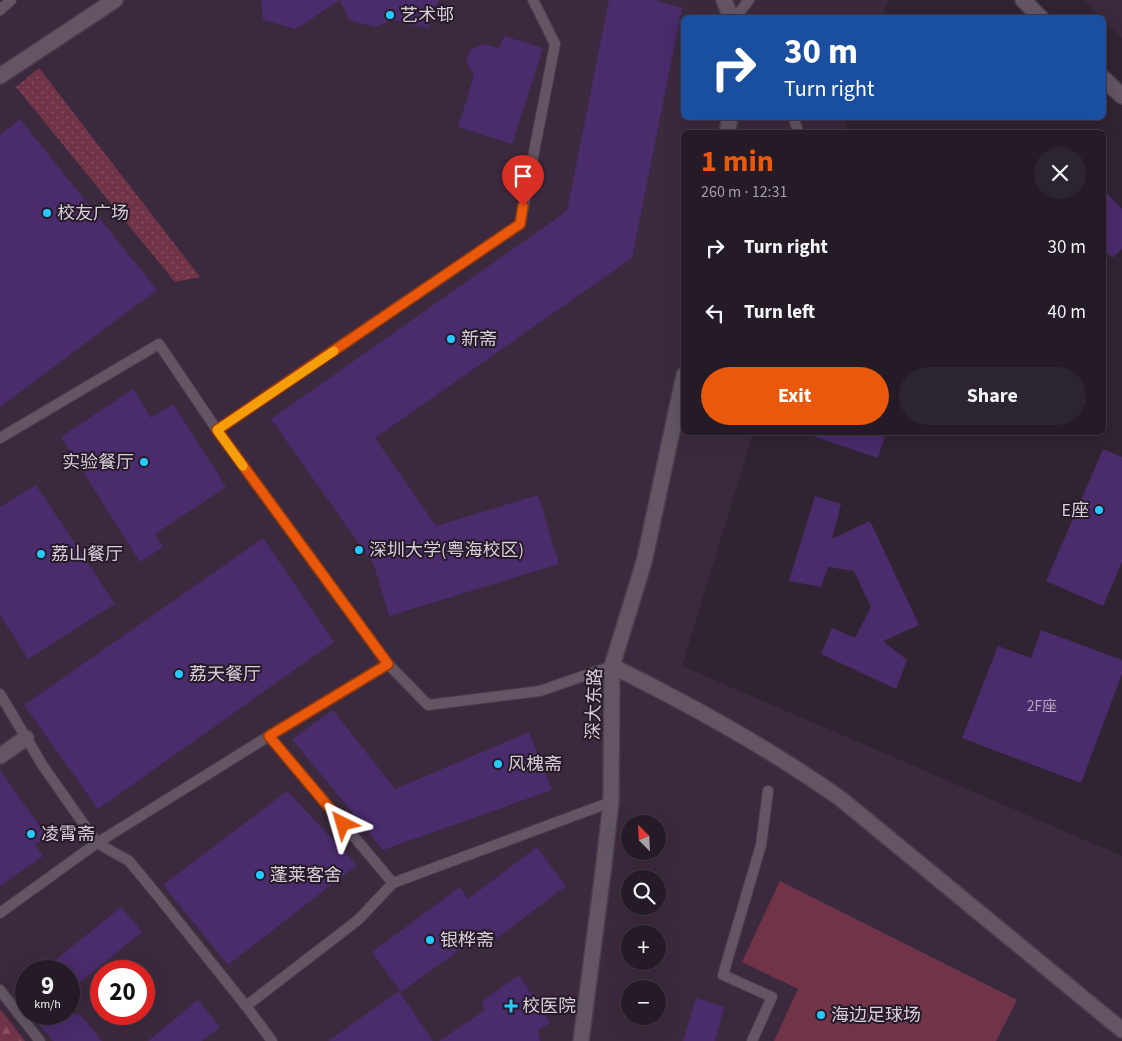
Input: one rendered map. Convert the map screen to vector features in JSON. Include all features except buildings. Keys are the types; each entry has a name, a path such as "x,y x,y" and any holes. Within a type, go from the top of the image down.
{"street":[{"path":"0,76 115,0"},
{"path":"724,0 732,15"},
{"path":"1023,0 1038,15"},
{"path":"1106,80 1122,96"},
{"name":"深大东路","path":"581,1041 611,802 612,666 644,562 681,389"},
{"path":"612,666 652,686 772,753 841,799 1122,1030"},
{"path":"0,756 26,738"}],"lane":[{"path":"0,10 11,0"},
{"path":"217,430 520,224 555,44 533,0"},
{"path":"736,15 749,0"},
{"path":"0,438 159,344 217,430 388,664 428,705 540,691 612,666"},
{"path":"0,914 97,843 388,664"},
{"path":"0,694 43,766 97,843 129,861 272,1041"},
{"path":"269,736 393,884"},
{"path":"752,1041 772,998 723,975 761,845 768,791"},
{"path":"246,1006 358,920 393,884 611,802"},
{"path":"0,990 40,1041"}],"shaded area":[{"name":"深圳大学(粤海校区)","path":"0,0 888,0 882,15 681,15 681,120 847,120 845,130 681,130 681,435 752,435 682,666 1122,856 1122,1041 0,1041"},
{"path":"1084,0 1122,0 1122,38 1106,22 1106,15 1099,15"}],"green space":[{"path":"39,68 200,277 175,282 16,87"},
{"path":"780,881 1017,1000 996,1041 774,1041 798,989 742,962"},
{"path":"0,1009 25,1041 0,1041"}],"slow traffic":[{"path":"243,466 217,430 334,351"}],"place":[{"name":"艺术邨","path":"390,15"},
{"name":"校友广场","path":"47,213"},
{"name":"新斋","path":"451,339"},
{"name":"实验餐厅","path":"144,462"},
{"name":"E座","path":"1099,510"},
{"name":"深圳大学(粤海校区)","path":"359,550"},
{"name":"荔山餐厅","path":"41,554"},
{"name":"荔天餐厅","path":"179,674"},
{"name":"风槐斋","path":"498,764"},
{"name":"凌霄斋","path":"31,834"},
{"name":"蓬莱客舍","path":"260,875"},
{"name":"银桦斋","path":"430,940"},
{"name":"校医院","path":"511,1006"},
{"name":"海边足球场","path":"821,1015"}],"route":[{"path":"343,824 269,736 388,664 217,430 520,224 523,206"}]}
